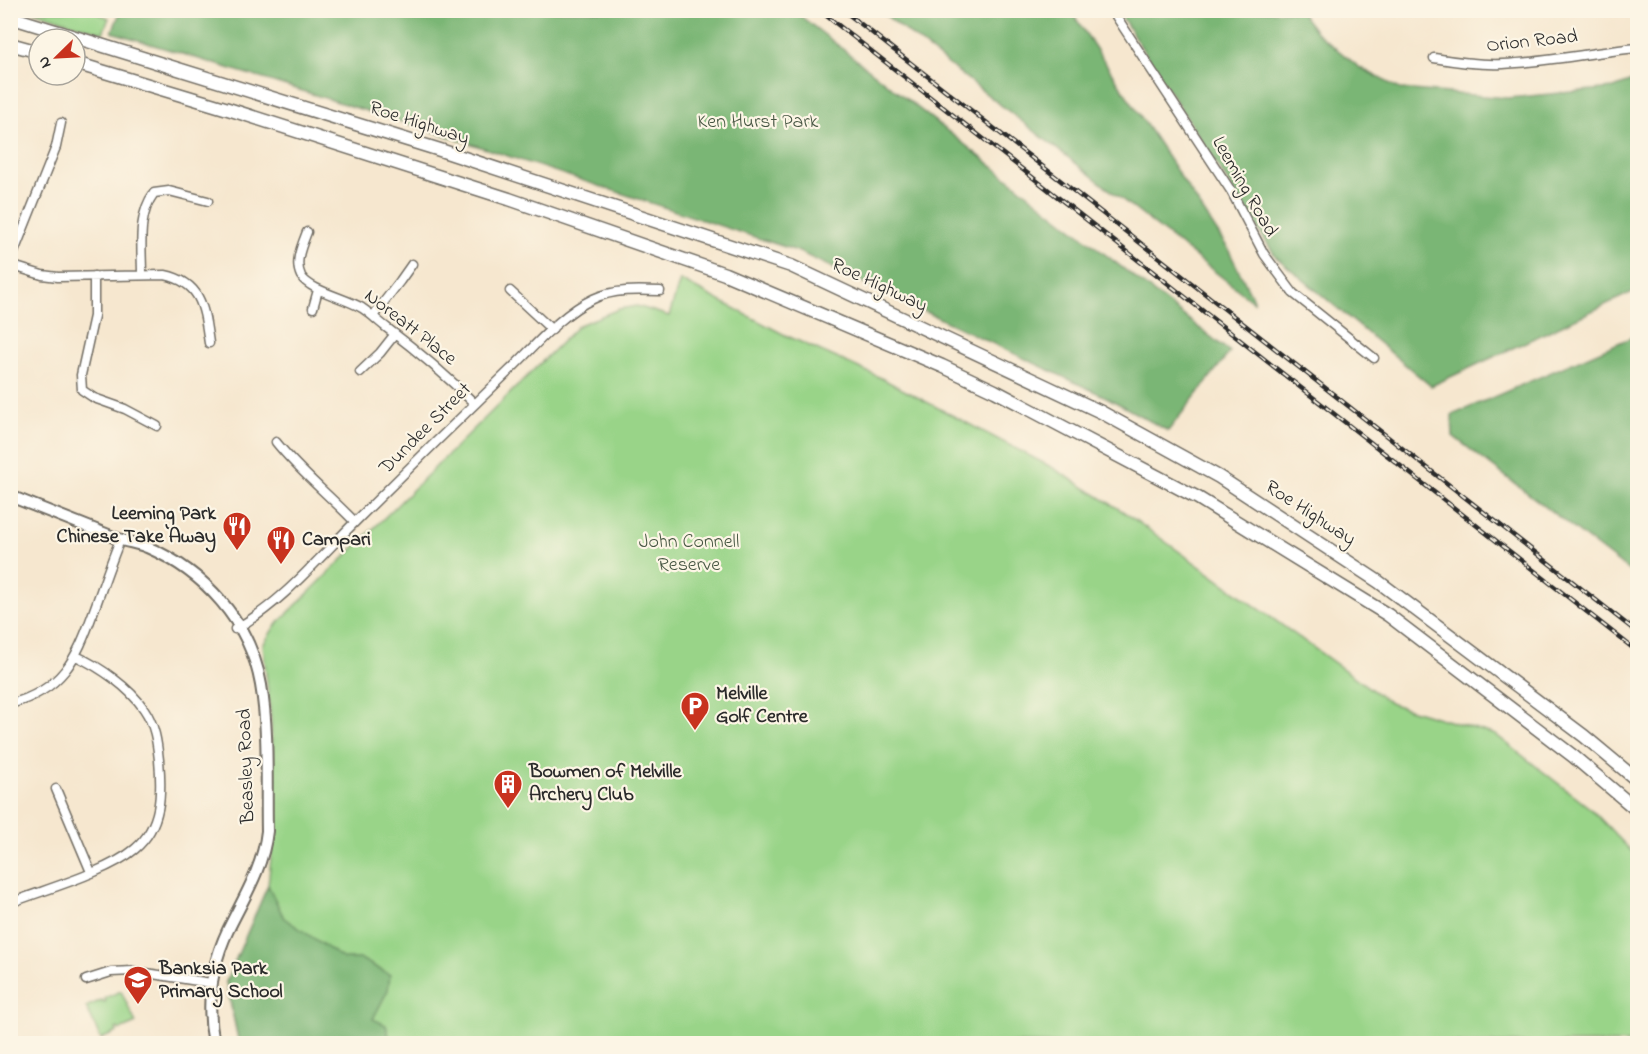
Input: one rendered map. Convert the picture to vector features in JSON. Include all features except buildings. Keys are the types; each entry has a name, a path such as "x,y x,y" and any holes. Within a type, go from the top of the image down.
{"highway":[{"name":"Roe Highway","path":"10,17 440,150 791,266 1101,412 1219,477 1379,582 1584,736 1638,781"},
{"path":"10,44 27,49"},
{"path":"87,67 509,199 726,274 984,386 1198,498 1388,615 1573,756 1638,811"}],"main road":[{"name":"Beasley Road","path":"12,499 123,541 178,570 200,587 237,628 249,663 257,701 261,830 258,852 251,870 222,928 211,958 205,1021 208,1044"},
{"name":"Beasley Road","path":"208,982 214,1044"}],"street":[{"name":"Leeming Road","path":"1112,10 1231,191 1264,254 1293,293 1374,358"},
{"name":"Orion Road","path":"1598,51 1638,42"},
{"name":"Orion Road","path":"1434,58 1471,64 1504,64 1638,48"},
{"path":"61,123 56,147 10,264 42,275 142,274 177,277 195,292 204,310 209,343"},
{"path":"142,274 143,224 146,204 154,193 169,191 208,201"},
{"name":"Noreatt Place","path":"307,232 300,250 298,264 300,275 307,284 345,299 372,316 431,361 475,404"},
{"path":"372,316 412,264"},
{"path":"94,276 94,316 81,375 82,390 94,398 125,409 157,426"},
{"path":"313,308 318,290"},
{"name":"Dundee Street","path":"237,628 270,605 304,574 475,404 582,304 600,296 639,290 660,291"},
{"path":"510,291 552,330"},
{"path":"360,372 380,353 395,334"},
{"path":"276,441 295,465 324,490 355,522"},
{"path":"10,704 48,688 65,672 76,656 123,541"},
{"path":"10,903 121,860 138,847 150,832 156,818 160,803 157,741 144,710 133,695 76,656"},
{"path":"56,789 91,872"},
{"path":"86,980 111,972 133,971 208,982"}],"green space":[{"name":"Ken Hurst Park","path":"121,10 794,11 1230,352 1168,431 1108,398 797,251 444,135 112,32"},
{"path":"32,11 98,11 97,13 109,18 103,33"},
{"path":"880,11 1071,11 1227,247 1255,303"},
{"path":"1118,11 1300,11 1316,32 1359,67 1400,89 1508,98 1614,88 1637,79 1637,290 1431,386 1276,257"},
{"name":"John Connell Reserve","path":"680,280 785,335 879,377 1053,468 1124,512 1392,704 1496,735 1591,809 1637,857 1637,1043 239,1044 226,982 268,885 274,830 271,721 263,645 275,626 579,325 619,309 637,306 669,316"},
{"path":"1637,335 1637,577 1453,436 1452,415"},
{"path":"268,885 284,918 344,959 361,959 390,975 388,990 373,1019 386,1025 391,1043 239,1043 226,982"},
{"path":"121,991 136,1023 120,1030 118,1028 117,1032 101,1039 86,1007 102,1000 104,1002 105,998"}],"railway":[{"path":"819,10 1638,652"},
{"path":"843,10 1638,633"}],"place":[{"name":"Leeming Park Chinese Take Away","path":"237,552"},
{"name":"Campari","path":"281,566"},
{"name":"Melville Golf Centre","path":"695,732"},
{"name":"Bowmen of Melville Archery Club","path":"508,810"},
{"name":"Banksia Park Primary School","path":"138,1006"}]}
